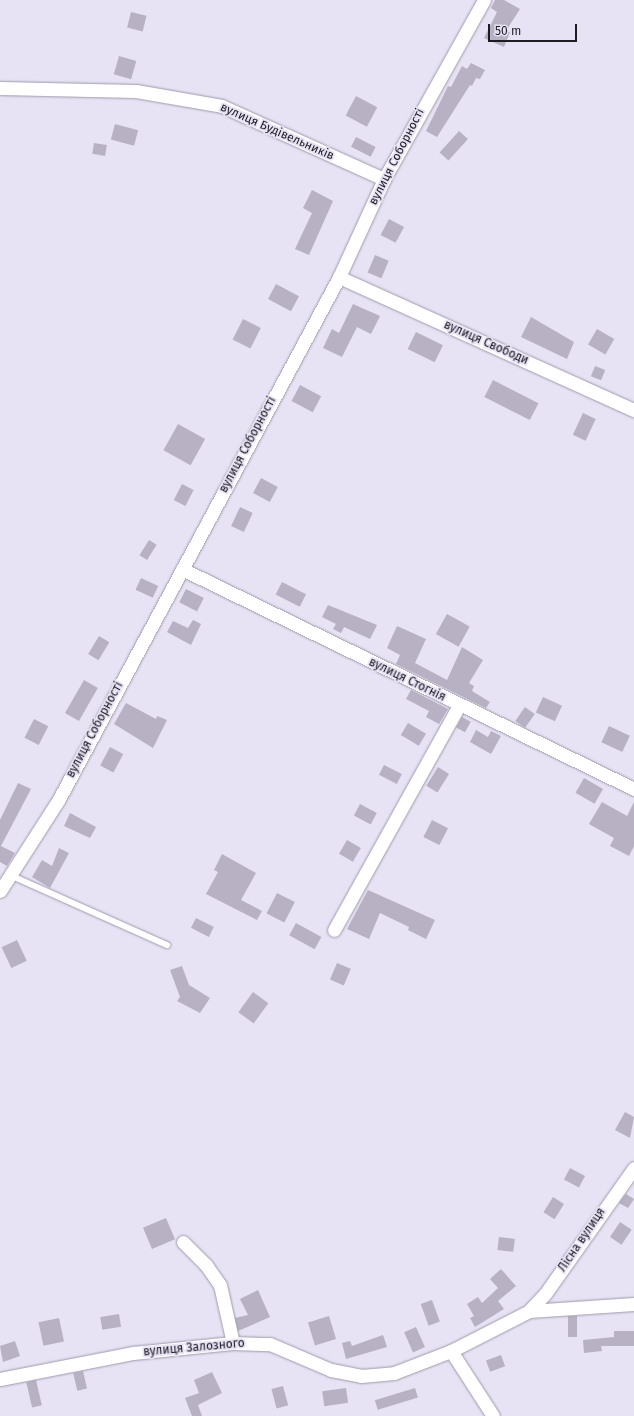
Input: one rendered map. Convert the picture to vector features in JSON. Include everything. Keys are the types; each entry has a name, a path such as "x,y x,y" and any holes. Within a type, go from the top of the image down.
{"street":[{"name":"вулиця Соборності","path":"4,884 59,799 339,276 384,179 484,0"},
{"name":"вулиця Будівельників","path":"0,88 136,91 222,106 384,179"},
{"name":"вулиця Свободи","path":"339,276 634,410"},
{"name":"вулиця Стогнія","path":"182,569 458,705 634,789"},
{"path":"334,930 458,705"},
{"name":"Лісна вулиця","path":"530,1311 545,1294 634,1168"},
{"path":"183,1242 206,1265 220,1285 233,1343"},
{"name":"вулиця Залозного","path":"0,1378 133,1353 233,1343 270,1344 331,1370 361,1376 394,1373 451,1351 530,1311 634,1304"},
{"path":"451,1351 493,1416"}],"lane":[{"path":"4,884 167,945"}],"building":[{"path":"495,0 504,0 520,9 506,31 510,32 504,47 484,38 497,12 491,8"},
{"path":"131,12 147,16 143,31 127,28"},
{"path":"119,56 136,61 131,79 114,74"},
{"path":"471,63 485,70 480,79 476,78 472,86 470,85 437,137 426,131 448,86 451,87 462,66 467,69"},
{"path":"356,96 377,107 367,127 346,115"},
{"path":"115,124 138,130 134,146 111,139"},
{"path":"459,131 468,139 449,161 440,153"},
{"path":"356,137 376,147 371,157 351,147"},
{"path":"94,143 107,145 105,156 92,154"},
{"path":"312,190 333,201 309,255 295,249 312,213 303,208"},
{"path":"389,219 404,227 396,243 381,235"},
{"path":"375,255 389,261 381,278 368,272"},
{"path":"276,284 299,296 291,311 268,299"},
{"path":"353,304 380,316 371,334 357,327 342,357 323,348 332,329 339,333"},
{"path":"531,317 574,342 567,359 521,337"},
{"path":"243,319 261,328 250,349 233,339"},
{"path":"597,329 614,339 605,355 588,345"},
{"path":"416,332 443,345 435,362 408,349"},
{"path":"595,366 605,370 601,380 591,376"},
{"path":"493,380 538,403 530,420 484,397"},
{"path":"300,385 321,396 313,412 292,401"},
{"path":"583,413 596,419 586,441 573,435"},
{"path":"178,424 205,439 191,465 163,450"},
{"path":"261,478 278,487 270,502 253,493"},
{"path":"182,484 194,490 185,506 174,500"},
{"path":"240,507 253,513 244,532 231,526"},
{"path":"149,540 157,545 147,560 139,555"},
{"path":"141,578 158,586 153,598 136,590"},
{"path":"282,582 306,594 300,607 276,594"},
{"path":"186,589 204,598 197,611 179,602"},
{"path":"328,605 377,625 370,639 344,627 341,633 333,629 336,624 322,617"},
{"path":"447,614 470,627 459,647 436,634"},
{"path":"193,620 201,624 191,645 167,632 173,621 188,628"},
{"path":"397,626 426,639 415,663 447,680 462,647 483,660 469,683 474,686 472,691 490,702 486,708 396,664 400,655 387,648"},
{"path":"99,636 109,642 98,660 88,654"},
{"path":"84,680 98,688 79,721 65,713"},
{"path":"411,690 448,709 439,724 426,717 429,711 406,699"},
{"path":"543,697 562,706 555,721 536,712"},
{"path":"126,703 156,719 157,716 167,720 153,748 114,724"},
{"path":"525,707 535,714 525,728 515,721"},
{"path":"462,717 471,722 465,732 456,727"},
{"path":"34,719 48,726 39,745 24,738"},
{"path":"408,723 426,734 419,746 401,735"},
{"path":"609,726 630,736 622,752 601,742"},
{"path":"476,730 488,737 491,731 501,736 491,754 470,742"},
{"path":"110,747 123,754 113,773 100,766"},
{"path":"384,765 402,774 397,784 379,775"},
{"path":"438,767 449,774 437,793 426,786"},
{"path":"584,778 603,789 595,804 576,793"},
{"path":"18,783 31,789 1,846 15,853 7,866 0,862 0,820"},
{"path":"602,802 627,816 634,802 634,846 629,856 610,846 614,838 589,824"},
{"path":"360,804 377,813 371,824 354,815"},
{"path":"70,813 96,827 90,838 64,826"},
{"path":"432,820 448,828 439,845 423,837"},
{"path":"347,840 361,848 353,862 339,854"},
{"path":"59,848 69,853 50,888 32,877 42,860 52,866"},
{"path":"222,854 256,873 241,900 262,911 257,920 206,894 218,872 214,870"},
{"path":"368,890 435,920 426,939 408,930 409,927 380,913 369,939 347,929"},
{"path":"277,893 295,902 284,923 267,913"},
{"path":"196,918 214,927 209,937 191,928"},
{"path":"296,923 321,937 315,949 289,935"},
{"path":"17,940 27,961 11,968 2,947"},
{"path":"337,963 351,969 344,985 330,980"},
{"path":"182,966 189,985 210,998 200,1013 177,1001 180,997 170,970"},
{"path":"253,992 268,1003 254,1023 238,1012"},
{"path":"625,1112 634,1117 630,1138 615,1130"},
{"path":"570,1168 585,1176 579,1187 564,1179"},
{"path":"626,1194 634,1199 628,1208 619,1203"},
{"path":"553,1197 564,1204 554,1219 543,1212"},
{"path":"166,1218 175,1239 152,1249 143,1228"},
{"path":"620,1222 632,1230 622,1245 610,1237"},
{"path":"499,1237 515,1239 513,1252 497,1250"},
{"path":"501,1269 516,1286 498,1301 504,1309 475,1327 470,1318 474,1316 467,1304 478,1297 482,1303 498,1288 490,1279"},
{"path":"258,1290 270,1317 238,1331 235,1318 248,1315 240,1299"},
{"path":"432,1300 440,1322 429,1326 421,1304"},
{"path":"119,1314 121,1327 102,1330 100,1317"},
{"path":"329,1316 336,1339 315,1345 308,1322"},
{"path":"568,1316 577,1316 577,1337 568,1337"},
{"path":"59,1318 64,1341 43,1346 38,1322"},
{"path":"416,1327 425,1347 413,1352 404,1332"},
{"path":"614,1331 634,1331 634,1346 601,1346 602,1351 584,1353 583,1340 614,1337"},
{"path":"383,1335 387,1347 346,1359 342,1343 350,1341 352,1346"},
{"path":"15,1341 20,1356 3,1362 0,1346"},
{"path":"501,1355 505,1366 490,1372 486,1360"},
{"path":"83,1371 87,1389 77,1391 73,1373"},
{"path":"212,1372 222,1393 198,1405 202,1416 192,1416 185,1398 199,1393 194,1380"},
{"path":"36,1380 42,1405 32,1408 26,1382"},
{"path":"283,1386 288,1405 277,1408 271,1389"},
{"path":"346,1388 348,1403 324,1406 322,1391"},
{"path":"415,1388 418,1398 378,1410 375,1400"}]}
